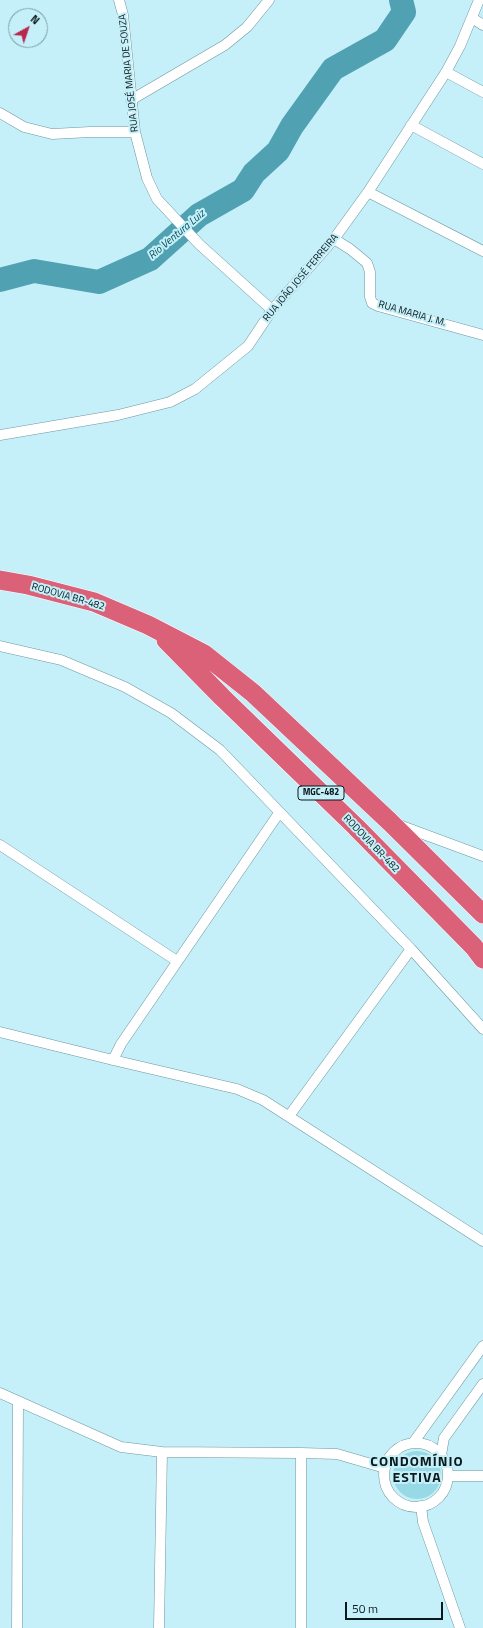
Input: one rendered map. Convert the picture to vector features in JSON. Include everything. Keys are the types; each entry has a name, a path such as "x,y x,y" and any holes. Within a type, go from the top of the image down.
{"highway":[{"name":"RODOVIA BR-482","path":"0,580 28,585 94,602 148,625 204,654 253,693 390,822 483,914"},
{"name":"RODOVIA BR-482","path":"155,629 222,697 356,827 474,947 483,959"}],"street":[{"name":"RUA JOSÉ MARIA DE SOUZA","path":"119,0 123,15 135,132 147,178 157,199 199,244 272,310"},
{"name":"RUA JOÃO JOSÉ FERREIRA","path":"0,435 118,415 170,402 195,389 248,346 272,310 334,239 368,192 446,72 460,46 479,0"},
{"path":"131,100 225,45 247,27 264,3"},
{"path":"472,18 483,25"},
{"path":"446,72 483,92"},
{"path":"0,113 24,127 52,134 135,132"},
{"path":"411,125 483,164"},
{"path":"368,192 483,251"},
{"name":"RUA MARIA J. M.","path":"334,239 350,249 367,263 370,272 370,297 372,303 483,335"},
{"path":"0,646 61,660 125,687 171,713 220,750 411,949 483,1029"},
{"path":"113,1060 121,1044 279,813"},
{"path":"390,822 483,856"},
{"path":"0,845 177,961"},
{"path":"289,1116 411,949"},
{"path":"0,1032 237,1089 262,1100 289,1116 483,1241"},
{"path":"413,1443 483,1346"},
{"path":"441,1455 444,1438 483,1384"},
{"path":"0,1393 120,1447 162,1452 337,1454 385,1468"},
{"path":"17,1628 18,1401"},
{"path":"413,1443 428,1445 441,1455 445,1462 448,1476 444,1490 440,1496 428,1504 421,1506 406,1505 394,1497 386,1484 385,1468 395,1451 405,1445 413,1443"},
{"path":"158,1628 162,1452"},
{"path":"301,1453 301,1628"},
{"path":"448,1476 483,1476"},
{"path":"421,1506 423,1522 460,1628"}],"shaded area":[{"path":"417,1451 426,1453 434,1458 439,1466 441,1475 439,1484 434,1492 426,1497 417,1499 408,1497 400,1492 395,1484 393,1475 395,1466 400,1458 408,1453"}],"waterway":[{"name":"Rio Ventura Luiz","path":"0,280 34,271 99,282 150,259 199,215 243,190 254,173 278,151 292,126 333,69 385,40 404,12 401,0"}],"district":[{"name":"CONDOMÍNIO ESTIVA","path":"417,1472"}]}
